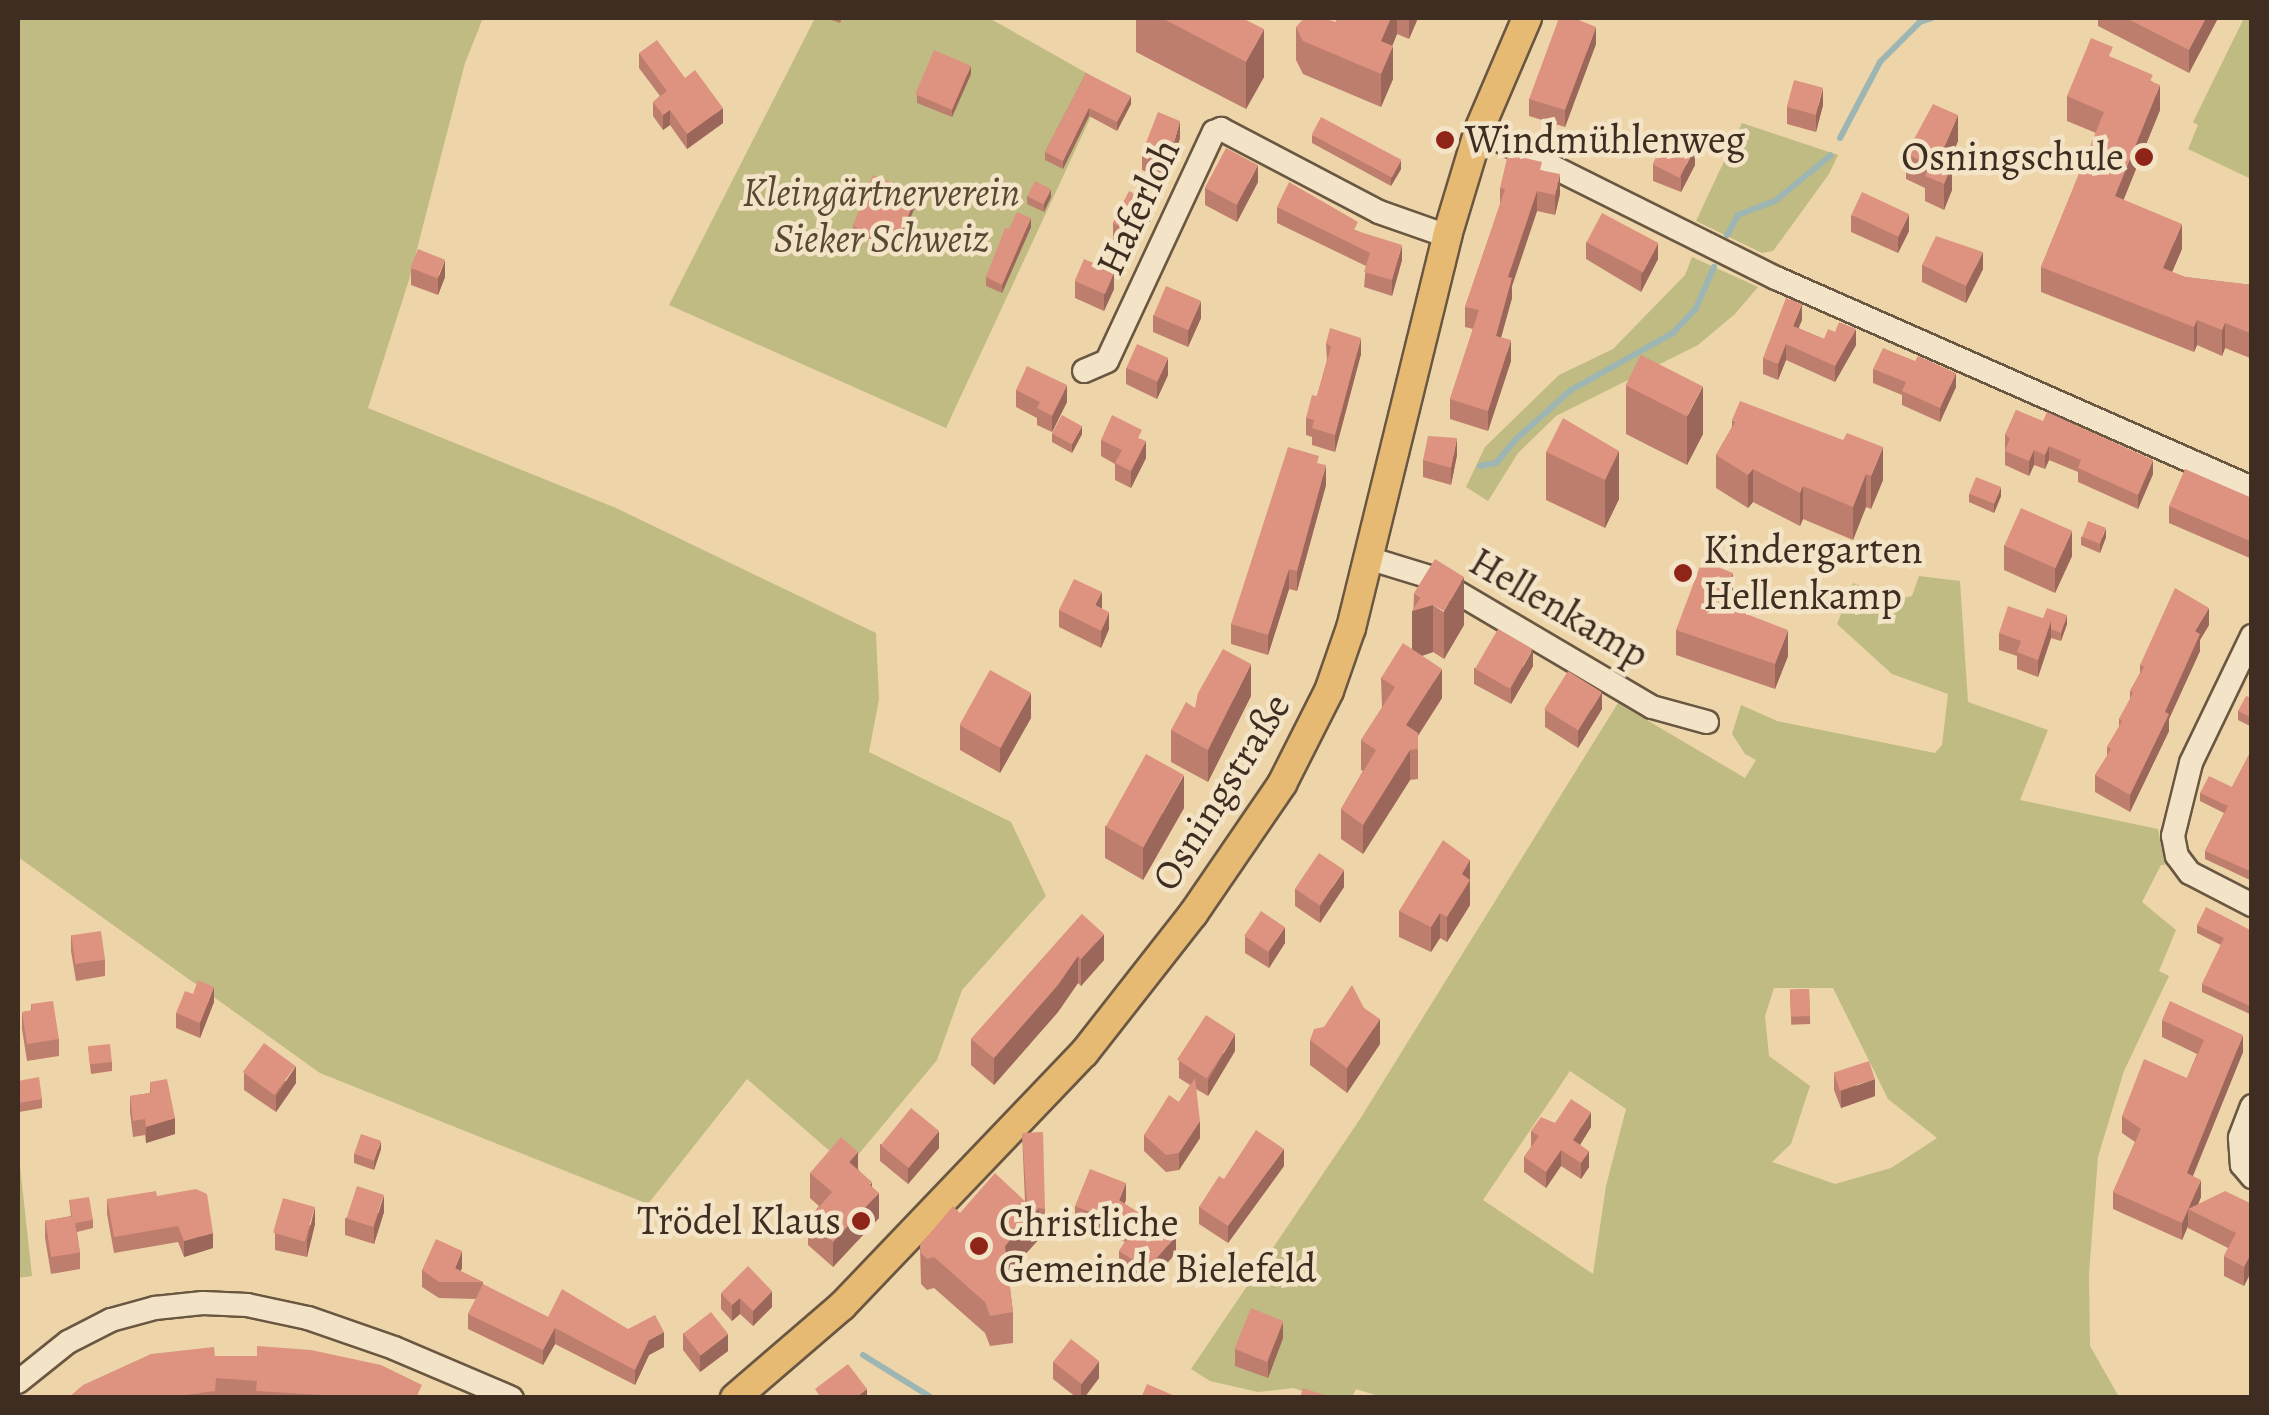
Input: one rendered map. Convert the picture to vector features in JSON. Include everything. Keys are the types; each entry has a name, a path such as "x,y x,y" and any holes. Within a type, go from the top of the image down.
{"main road":[{"name":"Osningstraße","path":"734,1398 842,1306 1056,1083 1138,989 1255,827 1306,742 1339,663 1371,559 1447,236 1478,130 1528,18"}],"street":[{"name":"Haferloh","path":"1084,370 1097,369 1107,361 1214,132 1221,129 1380,212 1447,236"},
{"path":"1478,130 1776,278 2252,488"},
{"name":"Hellenkamp","path":"1371,559 1434,578 1652,706 1707,722"},
{"path":"2252,636 2192,763 2174,836 2178,856 2190,873 2252,905"},
{"path":"2252,1106 2240,1138 2242,1165 2252,1177"},
{"path":"18,1382 68,1342 111,1320 155,1308 247,1304 308,1318 394,1348 512,1398"}],"green space":[{"path":"18,18 483,18 465,63 409,280 368,408 616,508 876,633 879,699 869,752 1011,822 1046,896 962,990 937,1060 848,1167 747,1079 648,1204 320,1073 18,857"},
{"name":"Kleingärtnerverein Sieker Schweiz","path":"815,18 989,18 1106,84 946,428 669,305"},
{"path":"2244,18 2252,18 2251,179 2188,149 2198,125 2193,122"},
{"path":"1742,123 1838,155 1829,174 1773,251 1762,253 1696,221"},
{"path":"1692,257 1758,287 1735,314 1698,345 1556,416 1518,453 1488,501 1466,487 1485,447 1559,375 1613,349 1685,275"},
{"path":"1919,576 1960,581 1968,702 2048,730 2020,800 2158,829 2165,865 2161,865 2142,902 2176,930 2159,971 2169,976 2124,1071 2098,1157 2089,1274 2090,1346 2119,1397 1385,1398 1356,1389 1352,1397 1320,1398 1294,1388 1258,1392 1210,1381 1191,1369 1360,1119 1618,703 1745,778 1756,760 1745,754 1732,734 1741,705 1777,721 1935,753 1942,745 1948,694 1892,674 1837,624 1853,583 1895,600 1912,596","holes":["1774,988 1833,988 1888,1099 1937,1138 1891,1168 1835,1184 1772,1162 1791,1144 1810,1086 1769,1056 1765,1016","1570,1071 1626,1109 1606,1186 1593,1274 1483,1200"]},
{"path":"18,1148 32,1276 18,1278"}],"building":[{"path":"1162,18 1242,18 1264,29 1246,62"},
{"path":"1304,18 1336,22 1337,18 1391,18 1381,41 1393,46 1381,74 1303,41 1296,27"},
{"path":"1559,18 1574,18 1596,27 1565,110 1529,99"},
{"path":"2126,18 2206,18 2189,50"},
{"path":"2091,38 2113,47 2109,56 2153,75 2150,81 2160,85 2115,196 2182,224 2163,268 2185,277 2252,285 2250,333 2225,323 2222,330 2197,320 2194,327 2041,267 2104,112 2067,96"},
{"path":"657,40 685,78 695,70 723,108 687,134 670,110 663,115 653,102 667,91 639,53"},
{"path":"934,50 971,66 952,110 915,94"},
{"path":"1086,73 1131,96 1117,122 1089,108 1063,161 1045,152"},
{"path":"1794,80 1823,88 1816,115 1787,107"},
{"path":"1933,104 1958,115 1939,159 1952,165 1944,184 1925,176 1930,165 1906,154"},
{"path":"1158,112 1180,121 1168,164 1142,153"},
{"path":"1321,117 1401,160 1392,177 1312,135"},
{"path":"1668,134 1695,148 1679,178 1653,164"},
{"path":"1226,148 1258,165 1237,205 1205,188"},
{"path":"1508,154 1542,162 1540,170 1560,174 1555,195 1537,191 1508,277 1512,278 1496,336 1511,340 1488,411 1450,399 1479,310 1465,307 1505,189 1500,188"},
{"path":"873,175 918,193 897,244 852,226"},
{"path":"1035,181 1051,189 1043,204 1027,196"},
{"path":"1289,182 1358,222 1354,230 1402,245 1392,280 1364,272 1370,253 1277,207"},
{"path":"1129,191 1151,202 1135,234 1113,223"},
{"path":"1862,192 1909,214 1899,237 1851,215"},
{"path":"1017,212 1031,218 1002,285 986,277 1005,228 1009,229"},
{"path":"1602,213 1659,243 1643,272 1587,242"},
{"path":"1936,236 1983,252 1966,286 1922,265"},
{"path":"418,249 445,260 437,278 411,268"},
{"path":"1084,259 1114,272 1105,294 1075,281"},
{"path":"1166,286 1201,301 1188,330 1153,315"},
{"path":"1786,298 1802,304 1793,326 1824,339 1828,329 1835,332 1839,322 1856,329 1835,366 1786,344 1778,364 1763,358"},
{"path":"1330,328 1361,338 1335,435 1312,428 1314,420 1306,418 1312,395 1317,396 1331,347 1326,343"},
{"path":"1137,344 1168,358 1157,382 1126,368"},
{"path":"1883,348 1915,361 1918,356 1956,373 1940,408 1902,391 1906,382 1873,369"},
{"path":"1641,355 1702,386 1687,417 1626,385"},
{"path":"1027,366 1067,385 1052,416 1037,408 1040,402 1016,390"},
{"path":"1740,401 1843,440 1847,433 1883,447 1871,476 1866,474 1853,507 1803,486 1800,493 1753,469 1748,475 1716,455 1736,421 1732,420"},
{"path":"2016,410 2043,421 2047,412 2153,460 2138,495 2078,468 2081,460 2049,446 2045,455 2034,450 2029,461 2005,451 2010,438 2005,435"},
{"path":"1062,415 1082,426 1072,445 1052,433"},
{"path":"1112,415 1142,430 1138,438 1146,441 1131,471 1115,463 1122,450 1101,440"},
{"path":"1563,418 1619,451 1605,480 1546,452"},
{"path":"1428,436 1457,438 1451,468 1423,460"},
{"path":"1288,447 1319,456 1317,463 1326,465 1297,571 1289,569 1268,635 1231,624"},
{"path":"2185,469 2252,498 2252,542 2169,506"},
{"path":"1976,477 2001,487 1994,504 1969,494"},
{"path":"2021,508 2072,531 2055,568 2004,545"},
{"path":"2088,521 2106,528 2100,544 2082,537"},
{"path":"1435,559 1464,577 1444,611 1433,605 1412,611 1421,597 1414,593"},
{"path":"1702,561 1733,573 1723,598 1743,606 1741,612 1788,630 1775,664 1676,630"},
{"path":"1074,579 1102,592 1095,605 1109,612 1101,631 1059,610"},
{"path":"2175,588 2209,608 2195,631 2200,634 2165,712 2169,714 2130,795 2095,775 2111,749 2107,747 2122,721 2119,719 2133,693 2130,691 2144,667 2140,665"},
{"path":"2008,606 2051,621 2038,660 2017,652 2021,641 1999,633"},
{"path":"2047,608 2067,615 2061,633 2051,629 2051,621 2043,618"},
{"path":"1498,629 1533,649 1510,689 1475,669"},
{"path":"1403,643 1442,669 1406,725 1418,733 1418,749 1410,750 1363,825 1341,809 1376,750 1361,740 1395,687 1381,678"},
{"path":"1223,649 1251,664 1208,750 1171,730 1186,702 1195,708 1198,693"},
{"path":"990,670 1031,693 1001,748 959,725"},
{"path":"1568,671 1602,692 1578,730 1544,709"},
{"path":"2246,696 2252,698 2252,718 2238,711"},
{"path":"2252,749 2252,872 2205,851 2228,806 2200,793 2209,776 2232,787"},
{"path":"1146,754 1184,775 1143,847 1106,827"},
{"path":"1443,840 1470,860 1462,874 1470,880 1447,917 1440,913 1431,927 1399,911"},
{"path":"1319,853 1344,870 1320,905 1295,889"},
{"path":"2206,907 2252,931 2252,1007 2202,984 2224,938 2197,925"},
{"path":"1261,911 1285,927 1268,952 1244,936"},
{"path":"1082,914 1104,934 1081,959 1078,956 994,1058 971,1039"},
{"path":"101,931 105,960 75,964 71,935"},
{"path":"198,980 214,987 200,1023 176,1013 185,991 193,994"},
{"path":"1352,985 1364,1008 1380,1019 1347,1068 1310,1040 1314,1029 1324,1027"},
{"path":"1809,989 1810,1016 1791,1017 1790,990"},
{"path":"53,1001 59,1039 27,1044 22,1012 32,1010 31,1004"},
{"path":"2170,1001 2243,1035 2187,1173 2201,1180 2182,1223 2113,1192 2141,1129 2122,1116 2144,1059 2187,1078 2204,1040 2162,1020"},
{"path":"1206,1015 1235,1034 1206,1079 1177,1059"},
{"path":"264,1043 296,1066 274,1095 243,1072"},
{"path":"110,1044 112,1062 90,1064 88,1046"},
{"path":"1869,1061 1875,1079 1840,1091 1834,1072"},
{"path":"39,1077 42,1099 19,1103 18,1081"},
{"path":"1195,1078 1200,1121 1179,1153 1166,1155 1144,1135 1169,1095 1179,1102"},
{"path":"167,1079 175,1118 146,1127 145,1119 133,1121 130,1096 151,1093 150,1082"},
{"path":"1571,1099 1591,1112 1573,1140 1589,1151 1581,1163 1561,1150 1546,1172 1524,1157 1539,1136 1531,1131 1541,1117 1555,1123"},
{"path":"911,1108 939,1131 909,1168 881,1145"},
{"path":"1256,1130 1284,1149 1228,1226 1199,1207 1219,1176 1224,1179"},
{"path":"1043,1132 1045,1209 1039,1208 1005,1246 1013,1312 990,1316 985,1302 934,1257 927,1259 920,1245 953,1206 960,1213 995,1173 1027,1203 1022,1133"},
{"path":"361,1134 381,1141 374,1161 354,1154"},
{"path":"841,1137 858,1152 849,1162 879,1193 833,1242 808,1220 832,1192 810,1173"},
{"path":"1090,1169 1126,1183 1119,1200 1176,1236 1147,1269 1119,1251 1134,1229 1075,1206"},
{"path":"357,1186 384,1195 373,1227 346,1218"},
{"path":"196,1189 207,1194 213,1233 184,1241 178,1226 114,1237 107,1199"},
{"path":"2225,1191 2252,1204 2252,1252 2244,1267 2224,1256 2236,1233 2188,1209"},
{"path":"89,1197 93,1220 75,1223 69,1200"},
{"path":"283,1198 315,1207 305,1242 273,1233"},
{"path":"74,1216 80,1253 51,1257 45,1221"},
{"path":"436,1239 462,1251 455,1268 483,1282 439,1282 422,1270"},
{"path":"748,1266 772,1291 753,1311 740,1298 732,1305 721,1293"},
{"path":"483,1284 548,1317 562,1289 628,1329 655,1315 664,1332 649,1340 635,1370 555,1328 543,1350 468,1314"},
{"path":"1251,1308 1283,1321 1267,1362 1235,1349"},
{"path":"711,1312 728,1334 701,1356 683,1334"},
{"path":"1071,1339 1099,1361 1082,1384 1053,1362"},
{"path":"257,1346 311,1350 381,1365 422,1385 416,1398 323,1398 324,1395 256,1391 257,1381 216,1378 215,1391 164,1398 68,1398 83,1385 151,1354 214,1347 215,1356 257,1356"},
{"path":"848,1364 867,1389 855,1398 821,1398 815,1389"},
{"path":"1147,1384 1175,1396 1175,1398 1141,1398"},
{"path":"1303,1388 1330,1397 1330,1398 1300,1398"}],"waterway":[{"path":"1840,138 1880,62 1920,22 1932,18"},
{"path":"1727,235 1738,215 1775,201 1831,155"},
{"path":"1480,466 1496,463 1515,440 1571,390 1673,333 1696,308 1714,267"},
{"path":"863,1355 932,1398"}],"place":[{"name":"Windmühlenweg","path":"1445,140"},
{"name":"Osningschule","path":"2144,157"},
{"name":"Kindergarten Hellenkamp","path":"1683,573"},
{"name":"Trödel Klaus","path":"861,1221"},
{"name":"Christliche Gemeinde Bielefeld","path":"979,1246"}]}
